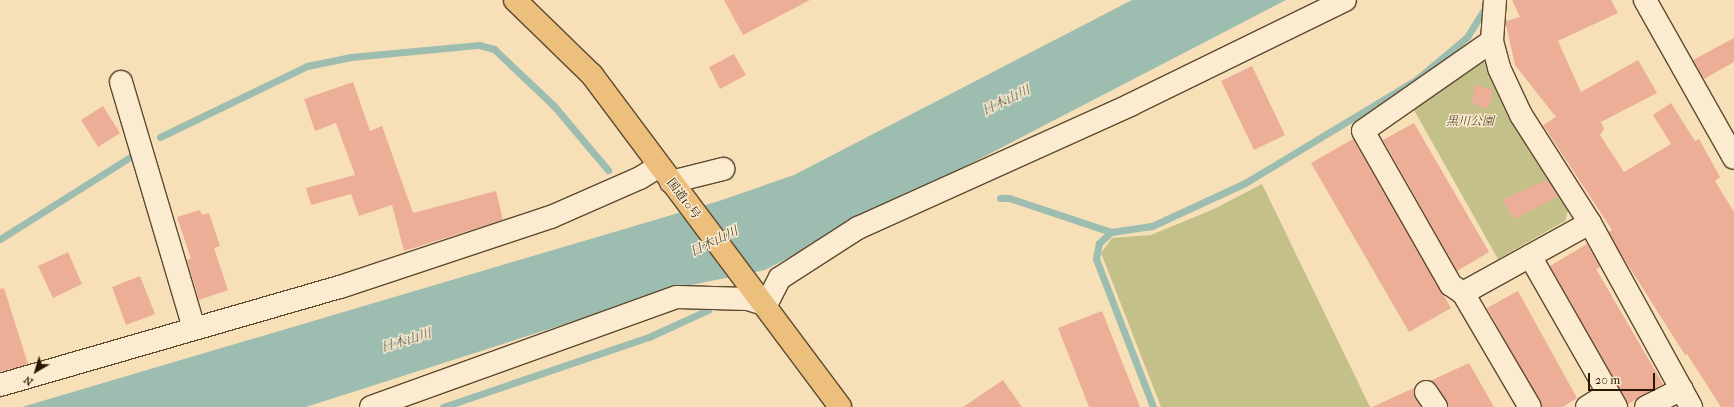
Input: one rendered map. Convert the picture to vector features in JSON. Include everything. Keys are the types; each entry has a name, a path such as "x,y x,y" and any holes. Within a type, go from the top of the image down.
{"highway":[{"name":"国道10号","path":"515,0 592,75 686,203 840,407"}],"street":[{"path":"371,407 678,297 759,298 780,278 858,228 1130,105 1345,0"},
{"path":"1495,0 1492,41 1499,68 1521,114 1590,223 1687,398 1646,407"},
{"path":"1645,0 1734,158"},
{"path":"1492,41 1363,131 1451,285 1463,293 1530,407"},
{"path":"121,82 194,328"},
{"path":"0,385 340,287 551,218 640,178 665,174 723,169"},
{"path":"1463,293 1590,223"},
{"path":"1530,256 1612,401 1588,407"}],"green space":[{"name":"黒川公園","path":"1479,60 1491,65 1495,79 1568,211 1565,221 1498,259 1414,110"},
{"path":"1262,184 1371,407 1161,407 1101,253 1112,238 1151,235 1214,209"}],"water":[{"name":"日木山川","path":"1132,0 1286,0 765,270 681,287 306,407 22,407 719,201 794,175"}],"building":[{"path":"724,0 810,0 743,35"},
{"path":"1512,0 1611,0 1618,13 1558,41 1581,92 1638,60 1657,93 1601,122 1604,129 1600,135 1624,172 1671,144 1653,115 1671,103 1695,141 1699,139 1720,177 1715,181 1734,212 1734,407 1721,407 1687,354 1685,355 1621,254 1609,232 1612,230 1543,125 1556,117 1515,65 1506,21 1520,17"},
{"path":"1734,38 1734,62 1704,79 1693,60"},
{"path":"734,54 746,75 720,89 709,67"},
{"path":"1252,66 1285,135 1254,150 1221,81"},
{"path":"353,82 370,131 382,126 413,213 496,191 503,220 404,251 392,205 359,216 351,194 311,205 306,188 355,175 336,123 315,131 304,99"},
{"path":"1475,85 1493,90 1488,109 1472,103"},
{"path":"103,106 120,133 98,147 81,120"},
{"path":"1414,123 1489,252 1457,271 1383,140"},
{"path":"1353,139 1451,308 1409,332 1311,163"},
{"path":"1547,180 1558,196 1515,219 1502,200"},
{"path":"200,210 202,215 209,213 220,246 214,248 228,290 199,300 187,260 191,259 177,217"},
{"path":"1587,244 1600,267 1596,269 1663,384 1628,404 1550,266"},
{"path":"68,252 82,284 53,298 38,266"},
{"path":"140,276 155,314 126,325 112,287"},
{"path":"4,288 28,364 0,372 0,289"},
{"path":"1518,291 1577,398 1563,407 1542,407 1487,308"},
{"path":"1102,311 1140,407 1089,407 1058,328"},
{"path":"1469,363 1494,407 1448,407 1436,385 1430,381"},
{"path":"1003,380 1022,407 963,407"},
{"path":"1414,388 1414,393 1421,407 1372,407"}],"waterway":[{"path":"1000,198 1009,198 1111,232 1152,226 1245,183 1416,80 1467,37 1488,4"},
{"path":"160,137 307,66 351,57 479,45 494,49 554,106 608,170"},
{"path":"0,239 138,152"},
{"path":"1111,232 1099,243 1096,259 1153,407"},
{"path":"443,407 649,337 708,310"}]}
